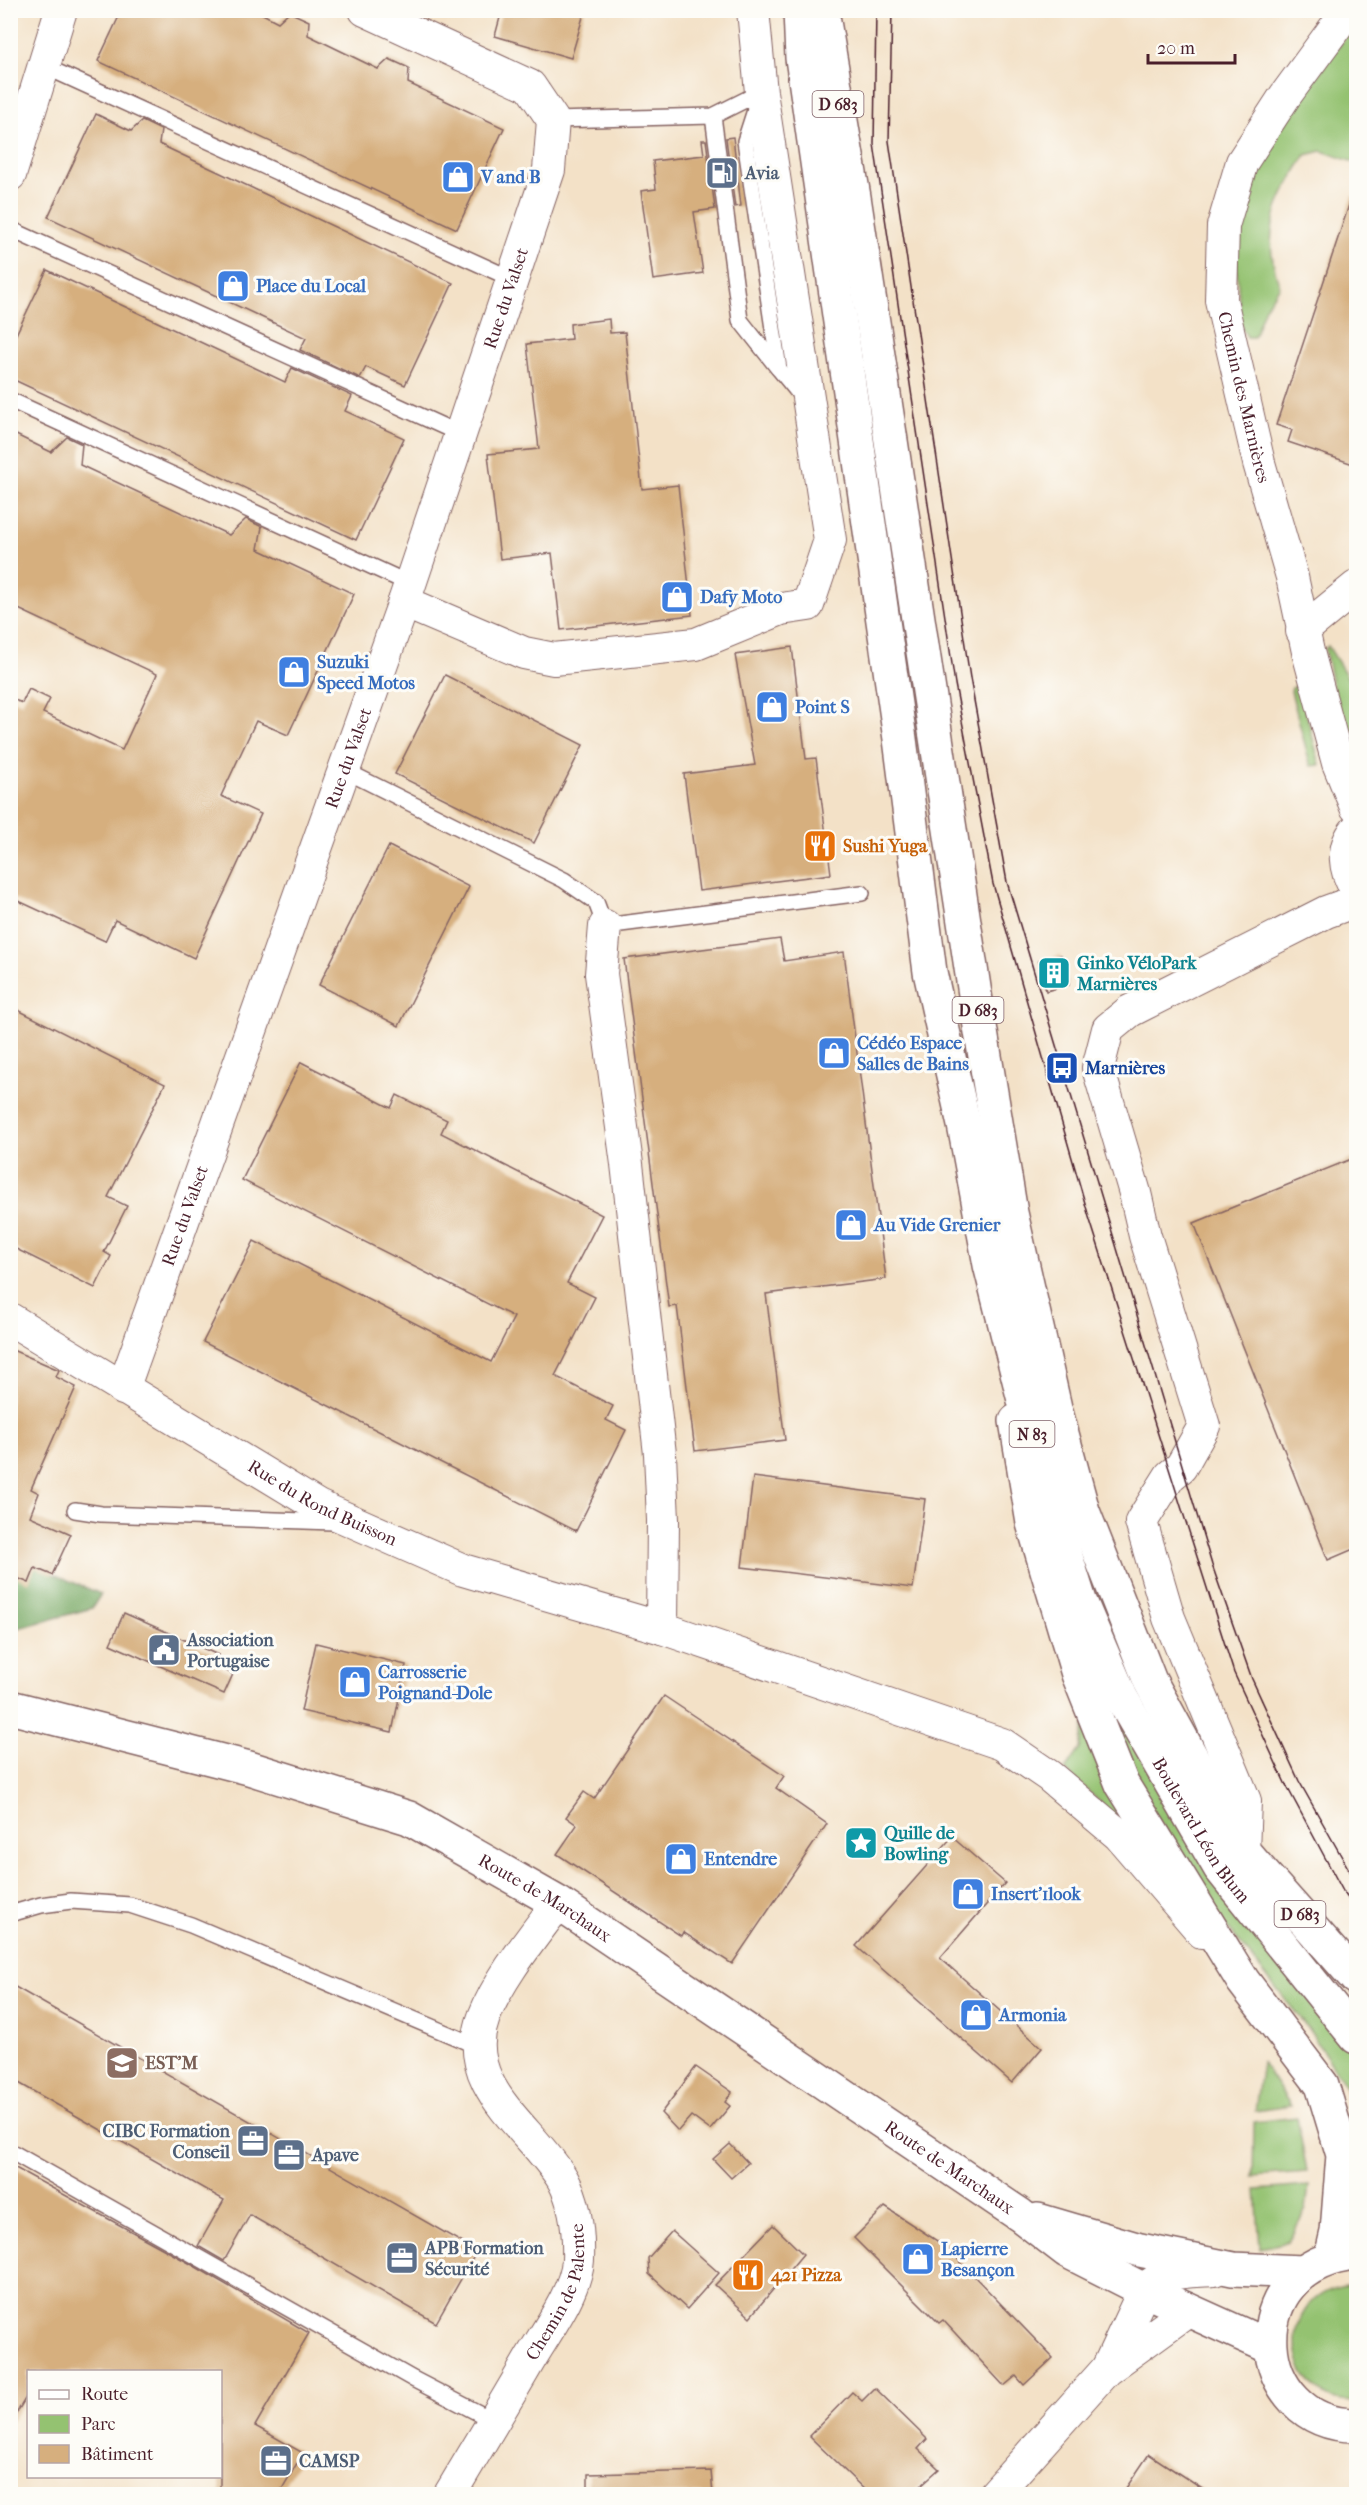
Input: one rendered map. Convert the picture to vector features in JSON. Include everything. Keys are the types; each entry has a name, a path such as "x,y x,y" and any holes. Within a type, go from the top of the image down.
{"main road":[{"path":"788,10 802,58"},
{"name":"D 683","path":"800,10 802,58 900,739 930,972 964,1125 1033,1523 1078,1674 1122,1784 1243,1981 1322,2085 1343,2155 1337,2232 1330,2262"},
{"name":"D 683","path":"822,10 854,196 1011,1213 1052,1396 1083,1511 1150,1681 1243,1851 1356,1978"},
{"name":"Boulevard Léon Blum","path":"990,1265 1054,1519 1080,1601 1121,1697 1220,1868 1356,2037"},
{"name":"Route de Marchaux","path":"10,1707 249,1768 409,1818 558,1903 1020,2215 1066,2251 1144,2290 1270,2347"},
{"name":"Boulevard Léon Blum","path":"1243,1851 1288,1921 1356,2008"},
{"name":"Route de Marchaux","path":"1020,2215 1140,2250 1233,2269 1330,2262"},
{"path":"1330,2262 1284,2293 1272,2319 1270,2347 1276,2371 1288,2393 1307,2410 1329,2421 1356,2426"}],"street":[{"path":"10,175 61,10"},
{"path":"365,10 530,86 553,120"},
{"path":"407,593 524,653 554,658 696,644 781,609 808,605 830,540 761,92 753,10"},
{"name":"Chemin des Marnières","path":"1348,10 1285,96 1242,162 1223,226 1221,300 1259,463 1292,577 1302,631 1338,763 1356,807"},
{"name":"Rue du Valset","path":"123,1389 407,593 549,170 553,120"},
{"path":"1302,631 1356,587"},
{"path":"1356,830 1345,856 1349,878 1356,889"},
{"path":"1243,1851 1245,1800 1169,1618 1141,1522 1170,1476 1181,1467 1203,1426 1145,1236 1135,1193 1098,1068 1108,1029 1130,1011 1326,912 1356,901"},
{"path":"605,926 602,974 627,1164 660,1454 663,1531 662,1628"},
{"name":"Rue du Rond Buisson","path":"10,1319 318,1506 463,1570 662,1628 1002,1744 1049,1776 1119,1835 1243,1981"},
{"name":"Chemin de Palente","path":"450,2494 572,2285 578,2261 575,2211 563,2182 546,2156 503,2109 486,2079 479,2055 483,2019 494,1995 558,1903"},
{"path":"1106,2370 1144,2290 1153,2281 1168,2273 1233,2269"},
{"path":"995,2494 1106,2370 1189,2310"}],"lane":[{"path":"44,66 512,279"},
{"path":"553,120 713,116 761,92"},
{"path":"761,92 745,141 779,369"},
{"path":"713,116 740,320 811,409"},
{"path":"10,229 460,435"},
{"path":"10,400 407,593"},
{"path":"344,770 564,880 596,902 605,926 862,893"},
{"path":"75,1510 101,1514 354,1522"},
{"path":"10,1914 41,1905 70,1901 130,1905 201,1929 479,2047"},
{"path":"10,2151 403,2373 494,2421"}],"green space":[{"path":"1356,23 1356,163 1322,151 1306,155 1295,171 1274,218 1271,250 1280,286 1265,307 1254,337 1247,337 1241,327 1236,258 1241,226 1256,170 1282,124"},
{"path":"1328,646 1356,691 1356,748 1352,751 1333,689 1325,649"},
{"path":"1296,686 1300,689 1320,765 1311,766 1308,757 1291,691"},
{"path":"11,1556 101,1594 92,1608 11,1630"},
{"path":"1086,1636 1313,2003 1356,2056 1356,2121 1346,2086 1307,2027 1216,1913 1126,1768"},
{"path":"1084,1725 1141,1840 1065,1770 1080,1748"},
{"path":"1262,2062 1291,2106 1255,2111"},
{"path":"1297,2117 1307,2172 1253,2176 1254,2122"},
{"path":"1309,2186 1306,2209 1288,2242 1260,2248 1256,2190"},
{"path":"1356,2285 1356,2401 1332,2399 1314,2387 1302,2369 1296,2348 1298,2326 1308,2306 1327,2292"}],"building":[{"path":"122,10 255,10 278,22 289,12 309,21 308,35 378,69 389,59 409,68 408,83 504,128 457,229 98,61"},
{"path":"502,10 585,10 571,58 495,36"},
{"path":"96,114 131,131 142,121 161,130 159,144 453,283 405,385 366,367 360,378 300,350 306,338 48,217"},
{"path":"733,137 741,206 735,207 726,138"},
{"path":"702,140 706,140 715,209 694,212 703,273 653,280 641,191 656,189 653,161 704,155"},
{"path":"1352,196 1356,197 1356,465 1288,442 1292,430 1276,425"},
{"path":"47,270 285,382 292,368 352,396 345,411 404,438 356,540 10,378 10,347"},
{"path":"609,319 610,333 625,332 642,489 678,485 692,615 561,630 552,553 500,559 488,454 539,449 527,344 571,339 570,324"},
{"path":"10,432 51,452 67,437 82,444 80,465 229,535 246,519 262,527 258,549 354,594 288,735 256,721 221,796 261,814 194,958 115,920 105,941 10,897 10,698 22,703 29,689 50,699 43,713 122,750 157,674 10,605"},
{"path":"792,647 806,759 816,758 831,874 699,891 684,774 755,765 735,655"},
{"path":"445,675 583,745 534,843 395,774"},
{"path":"389,846 469,887 399,1026 319,985"},
{"path":"780,939 784,961 844,952 886,1279 766,1294 785,1440 695,1451 677,1306 669,1307 624,959"},
{"name":"Ginko VéloPark Marnières","path":"1061,955 1069,985 1046,991 1039,961"},
{"path":"10,1006 165,1084 108,1197 127,1206 104,1252 111,1256 95,1288 10,1246"},
{"path":"301,1062 391,1108 397,1095 447,1120 441,1133 602,1215 567,1283 595,1297 555,1376 613,1406 606,1420 626,1430 576,1531 203,1342 254,1241 491,1362 514,1317 242,1180"},
{"path":"1356,1157 1356,1548 1328,1560 1194,1223"},
{"path":"10,1349 59,1370 56,1377 76,1387 31,1489 39,1493 30,1516 71,1534 52,1575 35,1568 29,1583 10,1575"},
{"path":"753,1477 925,1499 913,1588 742,1567"},
{"name":"Association Portugaise","path":"124,1613 218,1655 214,1665 233,1674 224,1694 110,1644"},
{"name":"Carrosserie Poignand-Dole","path":"316,1643 406,1665 392,1732 301,1711"},
{"path":"664,1696 784,1776 776,1788 827,1824 732,1964 683,1932 681,1936 557,1854 577,1825 566,1817 584,1792 594,1799"},
{"path":"952,1837 1005,1883 940,1958 1042,2048 1012,2083 856,1946"},
{"path":"10,1984 477,2251 436,2323 250,2215 224,2261 198,2246 224,2200 10,2078"},
{"path":"696,2067 732,2092 725,2102 730,2106 710,2130 691,2116 678,2131 661,2113"},
{"path":"730,2144 748,2163 731,2178 713,2159"},
{"path":"10,2165 189,2263 309,2333 255,2426 303,2453 279,2494 220,2494 222,2370 27,2370 27,2396 10,2424"},
{"path":"885,2207 945,2246 1053,2358 1024,2385 1016,2376 1004,2386 943,2320 939,2323 854,2238"},
{"path":"773,2225 803,2254 750,2317 715,2285"},
{"path":"672,2231 719,2273 687,2309 649,2274 648,2258"},
{"path":"875,2388 927,2439 918,2449 939,2469 911,2494 869,2494 809,2436 852,2392 862,2401"},
{"path":"1149,2454 1210,2494 1122,2494"},
{"path":"711,2471 713,2494 588,2494 588,2474"}],"tram line":[{"path":"876,10 874,144 955,684 993,884 1089,1217 1234,1673 1285,1783 1344,1893 1356,1909"},
{"path":"892,10 889,141 970,678 1007,882 1212,1565 1252,1679 1299,1781 1356,1882"}],"place":[{"name":"Avia","path":"722,173"},
{"name":"V and B","path":"458,177"},
{"name":"Place du Local","path":"233,286"},
{"name":"Dafy Moto","path":"677,597"},
{"name":"Suzuki Speed Motos","path":"294,672"},
{"name":"Point S","path":"772,707"},
{"name":"Sushi Yuga","path":"820,846"},
{"name":"Ginko VéloPark Marnières","path":"1054,973"},
{"name":"Cédéo Espace Salles de Bains","path":"834,1053"},
{"name":"Marnières","path":"1062,1068"},
{"name":"Au Vide Grenier","path":"851,1225"},
{"name":"Association Portugaise","path":"164,1650"},
{"name":"Carrosserie Poignand-Dole","path":"355,1682"},
{"name":"Quille de Bowling","path":"861,1843"},
{"name":"Entendre","path":"681,1859"},
{"name":"Insert'1look","path":"968,1894"},
{"name":"Armonia","path":"976,2015"},
{"name":"EST’M","path":"122,2063"},
{"name":"CIBC Formation Conseil","path":"253,2141"},
{"name":"Apave","path":"289,2155"},
{"name":"APB Formation Sécurité","path":"402,2258"},
{"name":"Lapierre Besançon","path":"918,2259"},
{"name":"421 Pizza","path":"748,2275"},
{"name":"CAMSP","path":"276,2461"}]}
